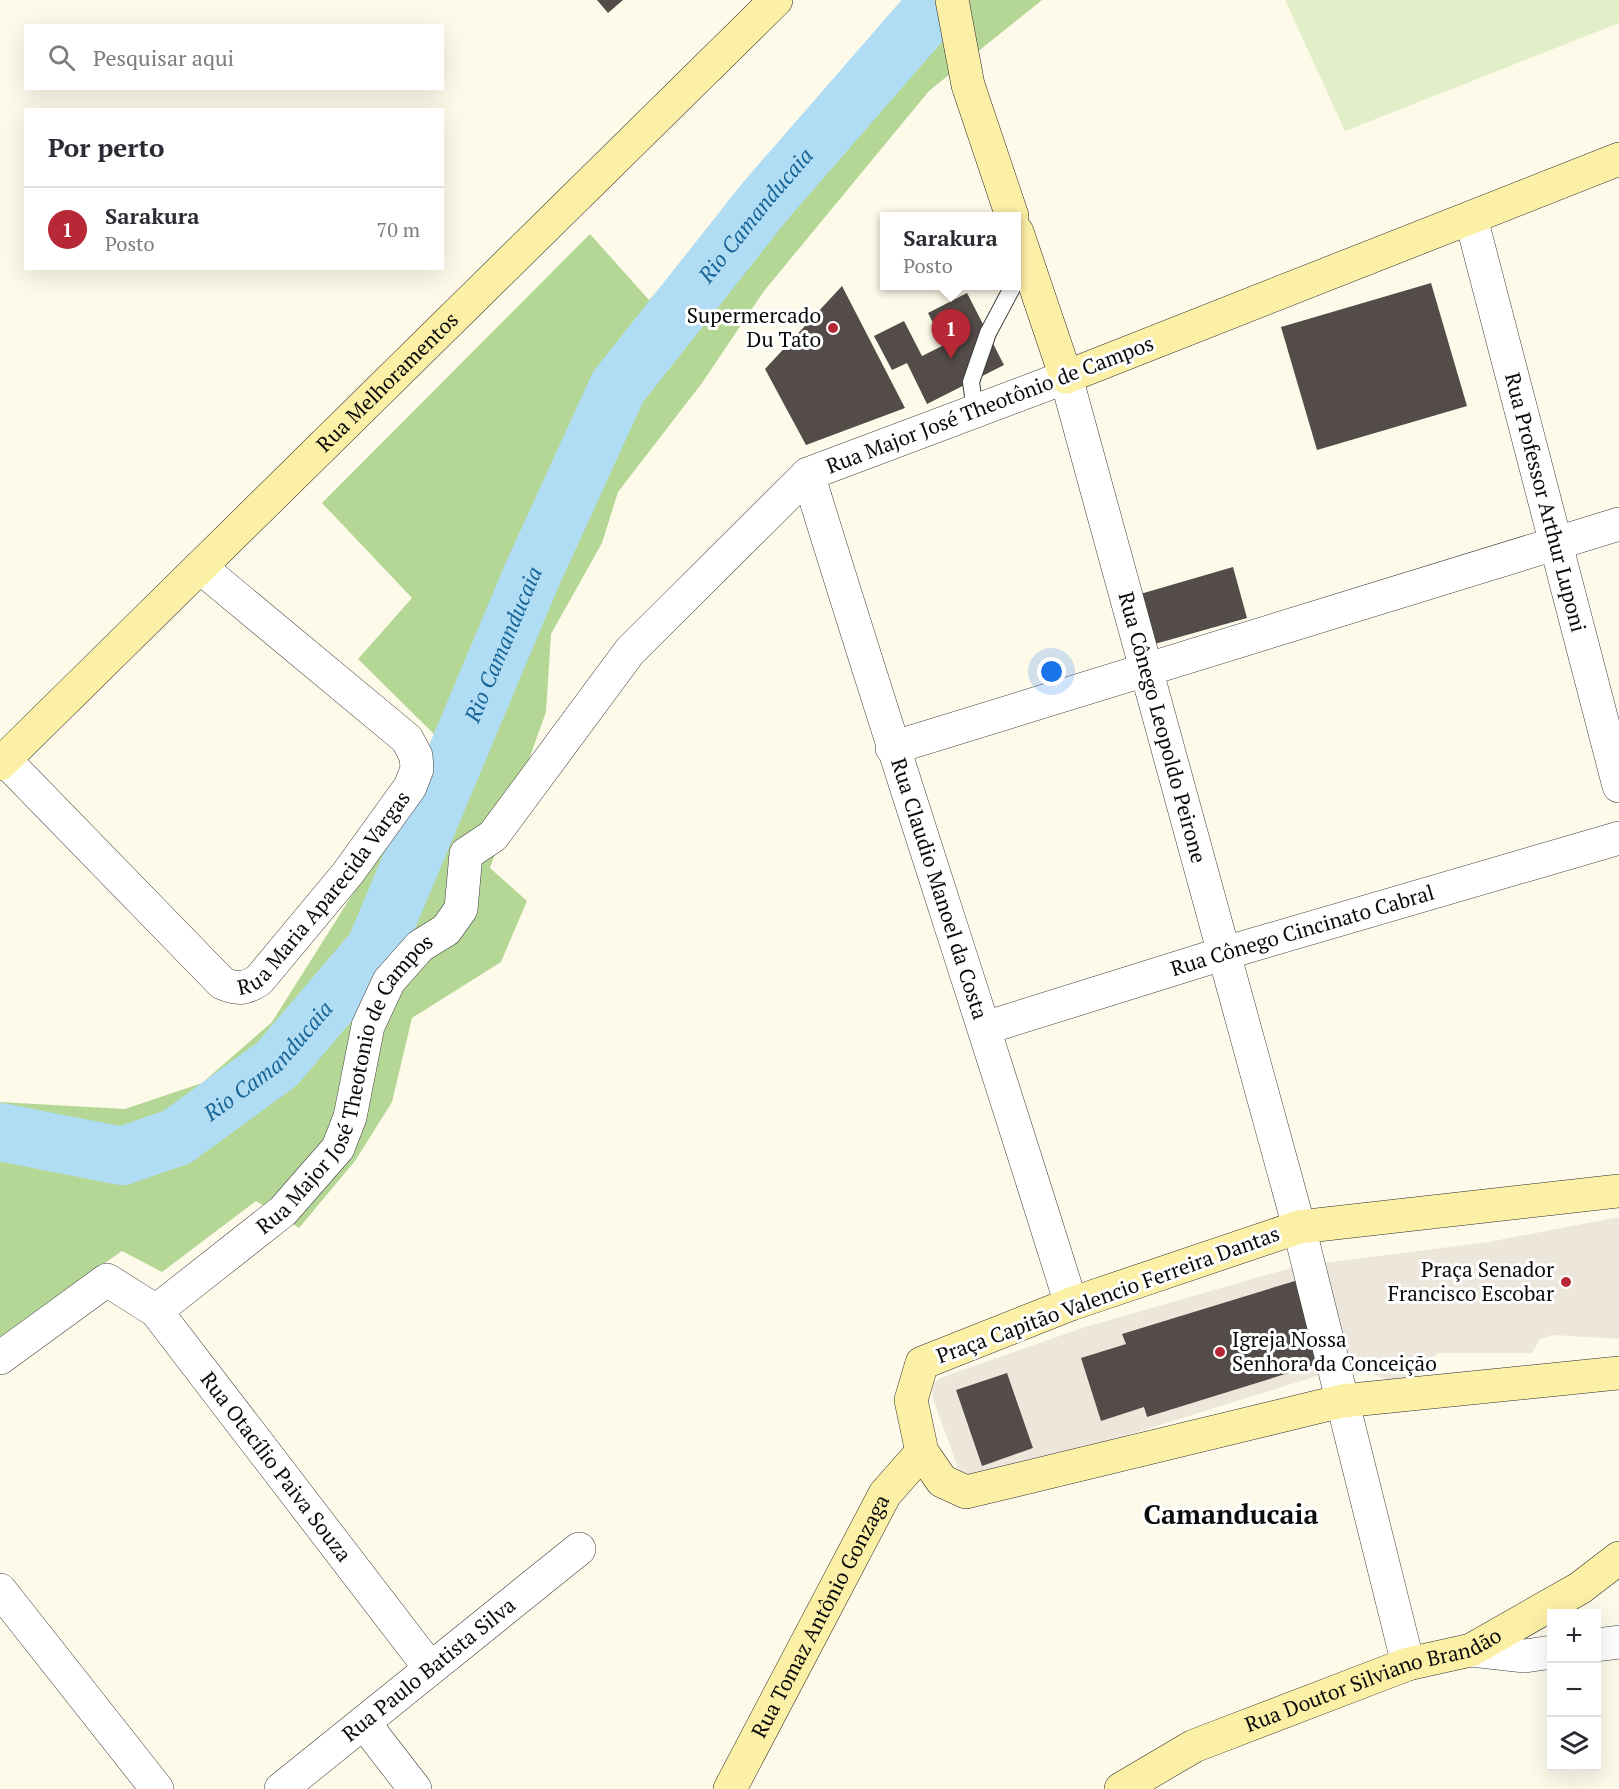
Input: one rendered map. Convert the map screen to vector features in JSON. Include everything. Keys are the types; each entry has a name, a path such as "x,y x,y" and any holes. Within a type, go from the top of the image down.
{"street":[{"name":"Rua Melhoramentos","path":"2,761 776,0"},
{"path":"952,0 968,85 1011,212"},
{"name":"Rua Major José Theotônio de Campos","path":"493,836 630,651 808,474 1066,377 1619,159"},
{"name":"Rua Professor Arthur Luponi","path":"1471,218 1554,544 1619,786"},
{"name":"Rua Cônego Leopoldo Peirone","path":"1021,269 1066,377 1299,1227"},
{"name":"Rua Claudio Manoel da Costa","path":"808,474 892,748 986,1028 1071,1304"},
{"path":"892,748 1619,524"},
{"name":"Rua Maria Aparecida Vargas","path":"2,761 222,983 235,989 247,987 259,980 348,873 410,787 417,769 416,756 406,739 200,567"},
{"name":"Rua Major José Theotonio de Campos","path":"156,1311 283,1210 338,1148 350,1117 368,1026 389,981 420,946 446,930 460,909 466,855 493,836"},
{"name":"Rua Cônego Cincinato Cabral","path":"986,1028 1225,953 1619,838"},
{"path":"1299,1227 1619,1191"},
{"name":"Praça Capitão Valencio Ferreira Dantas","path":"1299,1227 1341,1401 966,1492 942,1481 922,1452 911,1400 922,1363 1071,1304 1299,1227"},
{"name":"Rua Otacílio Paiva Souza","path":"0,1358 107,1280 156,1311 430,1668"},
{"path":"1408,1664 1341,1401 1619,1372"},
{"name":"Rua Tomaz Antônio Gonzaga","path":"730,1789 885,1494 922,1452"},
{"name":"Rua Paulo Batista Silva","path":"281,1789 579,1549"},
{"name":"Rua Doutor Silviano Brandão","path":"1121,1789 1194,1746 1408,1664 1471,1650 1580,1588 1619,1558"},
{"path":"0,1590 157,1789"},
{"path":"1601,1645 1619,1642"},
{"path":"1471,1650 1525,1656 1547,1653"},
{"path":"364,1723 415,1789"}],"lane":[{"path":"975,411 971,382 988,333 1007,290"}],"green space":[{"path":"923,0 1042,0 929,91 764,291 702,383 618,492 602,543 551,634 546,712 490,868 527,901 501,962 412,1018 392,1102 355,1161 299,1228 256,1201 162,1272 122,1251 0,1337 0,1102 125,1109 202,1083 272,1022 446,746 358,659 412,598 322,503 590,234 649,300 904,30"},
{"path":"1285,0 1619,0 1619,23 1345,131"}],"shaded area":[{"path":"1619,1217 1619,1339 1553,1335 1540,1339 1532,1353 1438,1353 1433,1358 1432,1368 1411,1378 1391,1380 1376,1376 1359,1359 1351,1356 1330,1372 1003,1474 961,1476 933,1399 932,1385 940,1378 1082,1328 1308,1263 1488,1242","holes":["1297,1280 1323,1362 1148,1417 1144,1407 1101,1421 1081,1358 1126,1344 1123,1334","1007,1373 1033,1448 982,1465 956,1391"]}],"building":[{"path":"597,0 623,0 608,13"},
{"path":"1431,283 1467,406 1317,450 1281,327"},
{"name":"Supermercado Du Tato","path":"842,286 905,408 806,445 765,369"},
{"path":"967,293 1004,365 927,404 907,363 892,370 874,336 904,321 922,356 944,345 928,313"},
{"path":"1233,567 1247,618 1144,647 1130,597"},
{"path":"1298,1280 1324,1362 1147,1417 1144,1407 1101,1421 1081,1358 1126,1344 1122,1334"},
{"path":"1007,1373 1033,1448 982,1466 956,1390"}],"waterway":[{"name":"Rio Camanducaia","path":"0,1132 122,1156 177,1137 277,1064 375,949 532,575 618,387 766,200 940,0"}],"place":[{"name":"Supermercado Du Tato","path":"833,328"},
{"name":"Sarakura","path":"951,359"},
{"name":"Praça Senador Francisco Escobar","path":"1566,1282"},
{"name":"Igreja Nossa Senhora da Conceição","path":"1220,1352"}],"district":[{"name":"Camanducaia","path":"1231,1515"}]}
